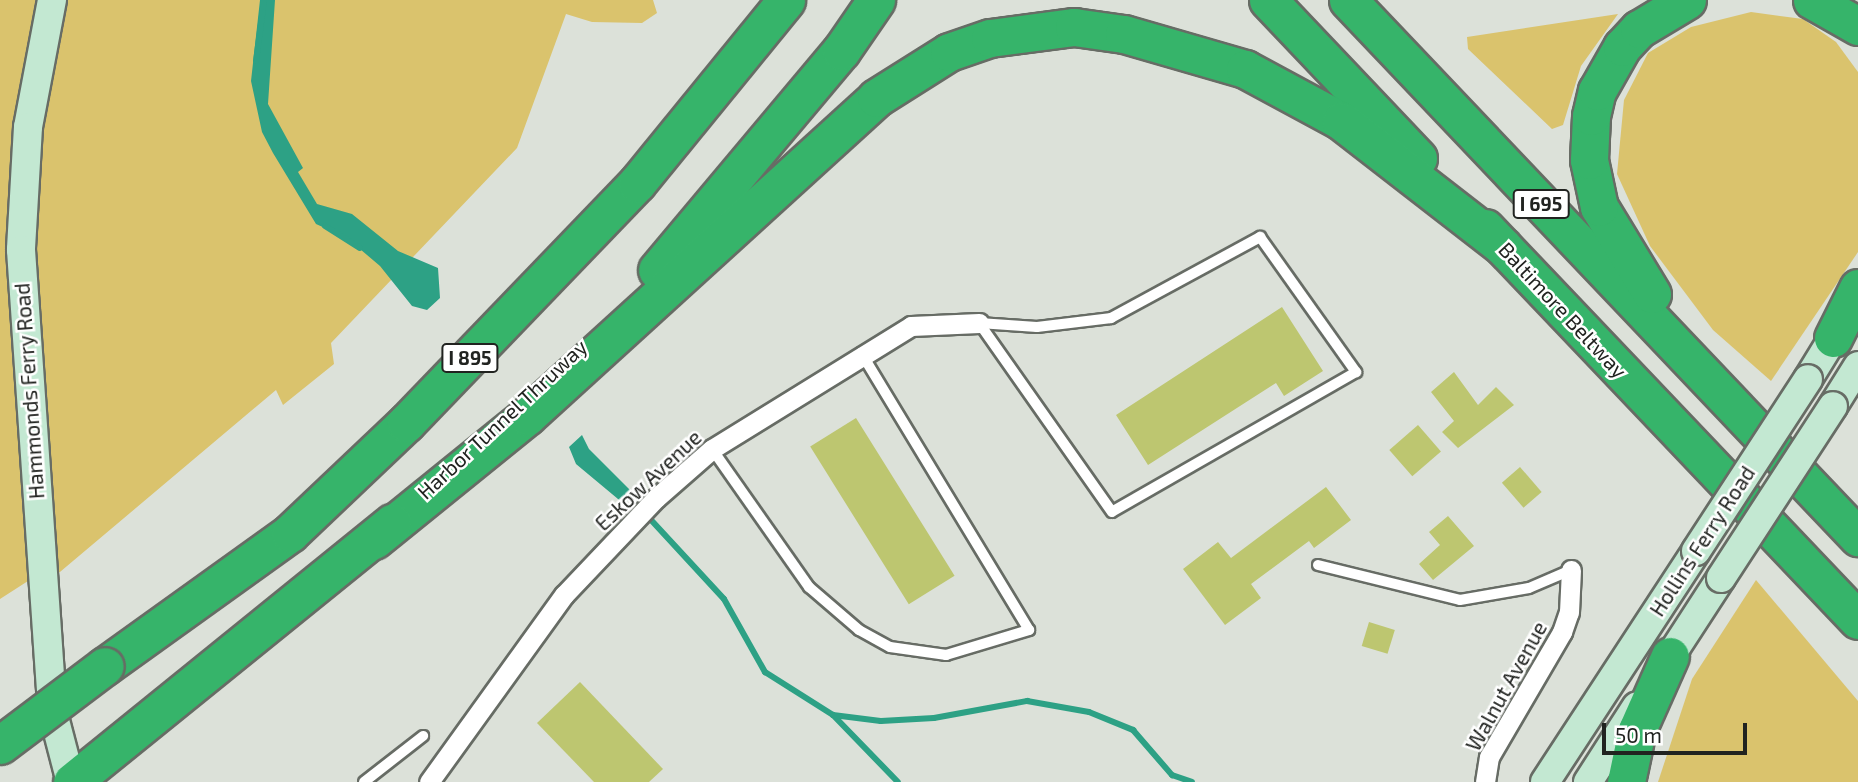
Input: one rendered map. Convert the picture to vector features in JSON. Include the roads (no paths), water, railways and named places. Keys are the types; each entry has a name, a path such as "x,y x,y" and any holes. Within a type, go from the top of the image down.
{"highway":[{"name":"I 895","path":"0,745 290,533 406,423 638,183 786,0"},
{"name":"Harbor Tunnel Thruway","path":"71,782 120,748 374,540 635,296 833,61 876,0"},
{"name":"Baltimore Beltway","path":"1268,0 1807,570 1858,620"},
{"name":"I 695","path":"1348,0 1858,537"},
{"path":"1687,0 1639,29 1615,58 1597,91 1589,160 1606,226 1734,409"},
{"path":"1812,0 1858,26"},
{"path":"374,540 527,416 876,98 949,52 990,38 1074,27 1136,37 1245,69 1341,121 1502,246"},
{"path":"1833,338 1858,288"},
{"path":"1807,570 1858,639"},
{"path":"1626,782 1637,730 1670,656"}],"street":[{"name":"Hammonds Ferry Road","path":"52,0 28,127 22,262 52,709 71,782"},
{"name":"Hollins Ferry Road","path":"1545,782 1858,299"},
{"name":"Eskow Avenue","path":"429,782 564,595 656,498 712,449 861,353 911,326 979,323"},
{"name":"Hollins Ferry Road","path":"1588,782 1858,366"},
{"name":"Walnut Avenue","path":"1485,782 1489,757 1562,632 1569,612 1571,570"}],"lane":[{"path":"1260,237 1356,372 1112,512 979,323 1037,327 1111,318 1260,237"},
{"path":"712,449 809,587 859,630 890,647 946,655 1029,630 861,353"},
{"path":"1318,565 1460,600 1529,588 1571,570"},
{"path":"364,782 423,736"}],"waterway":[{"path":"256,61 264,0"},
{"path":"325,226 360,248"},
{"path":"652,521 724,599 765,672 833,715 898,782"},
{"path":"833,715 881,721 934,718 1027,701 1089,712 1133,730 1172,775 1192,782"}]}
